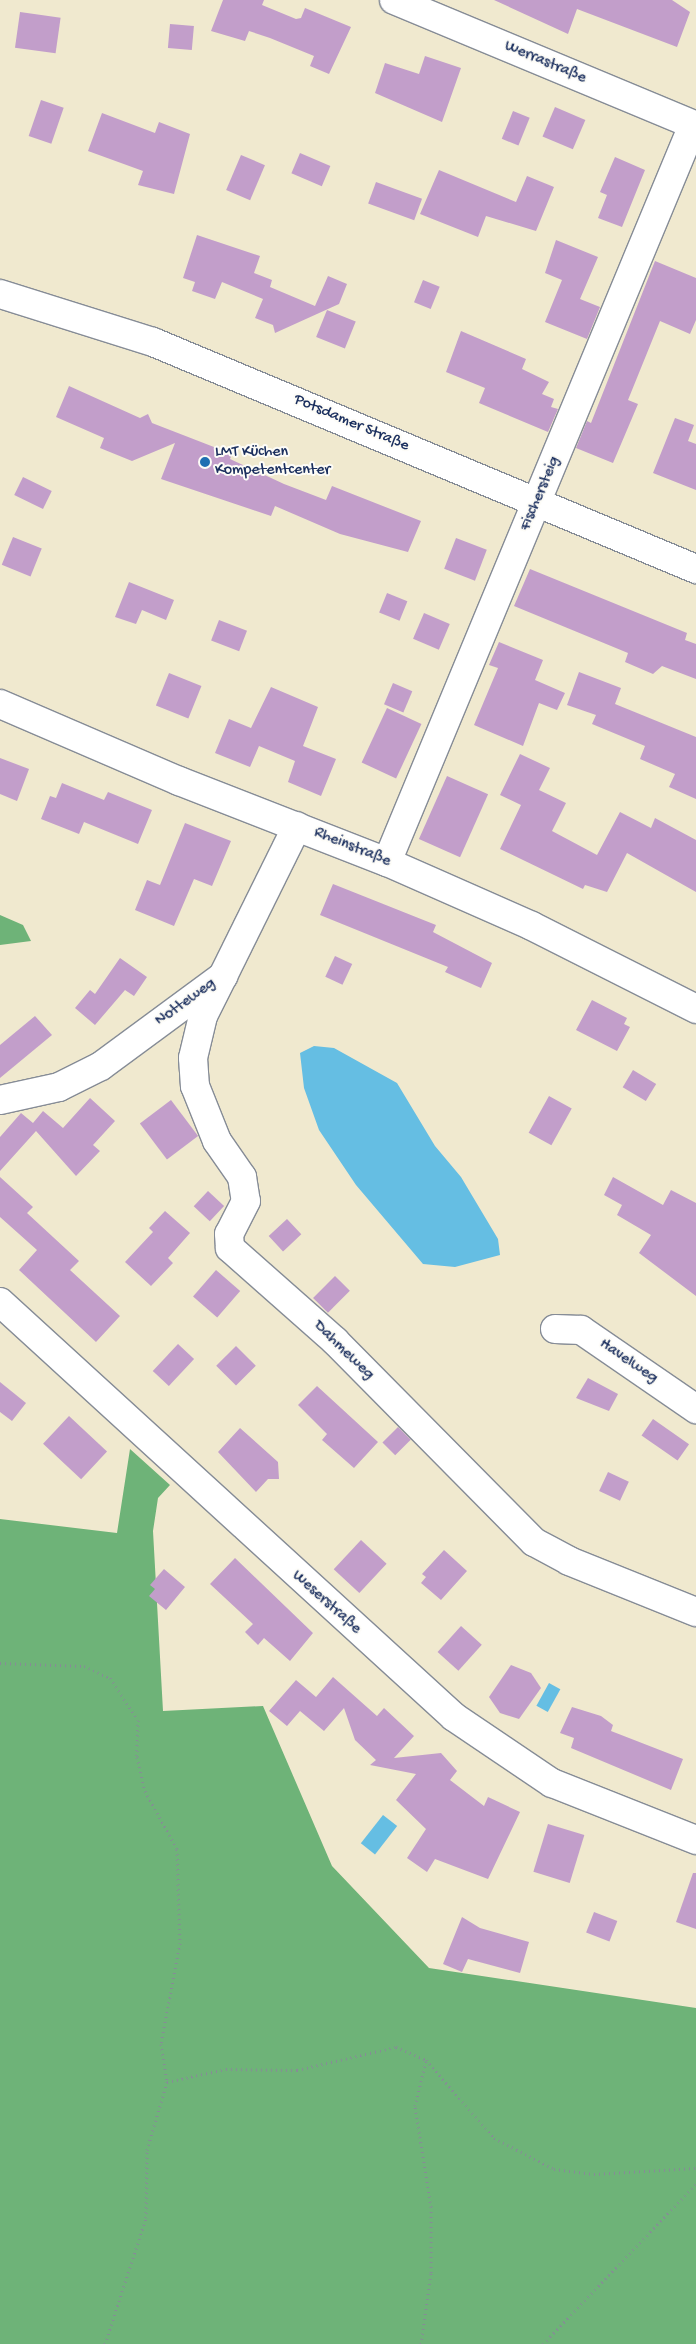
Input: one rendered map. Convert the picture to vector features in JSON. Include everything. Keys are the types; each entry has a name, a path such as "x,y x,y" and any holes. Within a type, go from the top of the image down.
{"street":[{"name":"Werrastraße","path":"394,0 694,126"},
{"name":"Fischersteig","path":"387,862 694,126"},
{"name":"Potsdamer Straße","path":"0,294 153,342 696,569"},
{"name":"Rheinstraße","path":"0,704 387,862 532,926 696,1009"},
{"name":"Notteweg","path":"0,1100 58,1087 101,1066 223,976 297,826"},
{"name":"Dahmeweg","path":"223,976 204,1016 193,1058 196,1086 217,1141 242,1177 246,1201 229,1234 230,1248 335,1341 534,1542 569,1561 696,1612"},
{"name":"Weserstraße","path":"0,1302 454,1717 552,1783 696,1840"},
{"name":"Havelweg","path":"555,1329 581,1330 696,1408"}],"path":[{"path":"0,1663 84,1666 110,1678 138,1720 137,1757 144,1791 177,1849 180,1943 161,2044 166,2082 147,2150 146,2218 105,2344"},
{"path":"166,2082 226,2069 297,2070 396,2047 426,2060 494,2138 554,2169 594,2174 696,2168"},
{"path":"421,2344 431,2273 432,2207 416,2106 426,2060"},
{"path":"542,2344 696,2184"}],"green space":[{"path":"0,915 23,925 31,941 0,945"},
{"path":"130,1449 170,1485 158,1498 153,1531 163,1711 263,1706 332,1866 429,1968 696,2008 696,2344 0,2344 0,1519 117,1533"}],"water":[{"path":"314,1046 334,1048 397,1083 435,1146 461,1177 498,1239 500,1255 455,1267 423,1264 356,1185 319,1130 304,1088 300,1053"},
{"path":"549,1683 560,1689 548,1712 536,1706"},
{"path":"383,1815 397,1826 375,1854 361,1843"}],"building":[{"path":"223,0 264,0 262,5 296,19 301,18 305,8 351,27 329,74 310,66 314,56 270,38 249,31 245,41 211,31"},
{"path":"494,0 672,0 690,12 677,47 577,9 568,34"},
{"path":"20,12 61,18 56,53 15,48"},
{"path":"170,24 194,26 192,50 168,48"},
{"path":"425,56 461,68 442,122 375,93 385,63 419,74"},
{"path":"41,100 64,108 51,144 29,136"},
{"path":"555,107 585,120 573,149 542,136"},
{"path":"513,111 530,118 518,146 502,139"},
{"path":"102,113 155,133 159,122 190,134 174,194 138,185 143,171 88,151"},
{"path":"300,153 330,166 322,186 291,173"},
{"path":"241,155 265,165 250,200 226,190"},
{"path":"615,157 645,170 622,227 598,218 607,195 600,192"},
{"path":"439,170 516,202 527,176 554,187 536,231 486,216 478,237 420,214"},
{"path":"376,182 422,199 414,220 368,204"},
{"path":"197,235 260,256 254,273 272,280 270,287 315,306 328,276 347,284 339,304 275,333 273,325 255,318 263,299 222,282 215,299 192,291 195,282 183,278"},
{"path":"556,240 598,257 580,299 600,307 587,339 545,322 562,280 545,273"},
{"path":"655,261 696,278 696,320 690,334 660,321 628,400 638,404 613,463 576,448 587,421 591,423"},
{"path":"423,280 440,287 431,309 414,302"},
{"path":"327,310 356,322 345,349 316,337"},
{"path":"461,331 526,359 522,369 549,382 542,394 554,399 551,407 558,409 548,432 479,403 485,388 446,372"},
{"path":"69,386 140,418 148,414 152,423 232,454 230,459 284,484 326,500 332,486 421,521 408,552 340,534 275,506 271,516 161,479 175,443 132,461 100,448 104,438 56,417"},
{"path":"675,418 694,425 688,441 696,444 696,490 653,473"},
{"path":"23,477 52,491 43,509 14,495"},
{"path":"13,537 42,549 31,576 2,565"},
{"path":"456,538 487,550 475,581 444,569"},
{"path":"530,569 687,633 685,640 696,644 696,679 662,666 653,674 625,662 628,653 514,606"},
{"path":"129,582 174,600 166,620 142,610 136,624 115,617"},
{"path":"387,593 407,601 400,621 379,612"},
{"path":"424,613 450,624 439,650 413,639"},
{"path":"219,620 247,631 239,651 211,641"},
{"path":"499,642 543,660 535,680 565,693 557,710 539,703 523,746 474,725 498,668 489,665"},
{"path":"579,672 621,688 615,704 696,737 696,799 669,787 675,774 640,759 645,746 592,724 596,715 567,705"},
{"path":"169,673 201,686 188,719 156,705"},
{"path":"393,683 412,691 403,712 384,704"},
{"path":"271,687 318,707 303,746 336,759 321,796 288,782 295,761 259,746 250,767 215,753 229,719 251,728"},
{"path":"387,708 421,724 396,778 362,762"},
{"path":"520,754 550,768 539,790 566,803 552,831 597,855 620,812 651,828 655,818 696,840 696,892 627,853 607,892 585,885 583,889 500,849 521,805 500,795"},
{"path":"0,758 29,769 17,801 0,794"},
{"path":"447,776 488,794 460,857 419,839"},
{"path":"62,783 104,800 108,792 152,810 138,844 84,822 79,834 41,819 50,796 56,798"},
{"path":"185,823 231,841 212,886 194,879 174,926 135,910 147,880 160,885"},
{"path":"333,884 436,925 433,932 492,963 481,988 445,972 448,967 320,915"},
{"path":"335,956 352,964 342,985 325,977"},
{"path":"120,958 147,977 134,996 125,990 95,1025 75,1008 90,990 95,994"},
{"path":"592,1000 627,1018 624,1024 630,1027 617,1051 576,1030"},
{"path":"35,1016 52,1035 0,1078 0,1045"},
{"path":"633,1070 656,1084 646,1101 623,1087"},
{"path":"549,1096 572,1109 551,1145 529,1133"},
{"path":"90,1098 115,1121 93,1145 100,1151 76,1176 36,1131 0,1171 0,1137 21,1113 33,1123 43,1111 63,1128"},
{"path":"171,1100 198,1136 167,1159 140,1123"},
{"path":"0,1177 33,1207 27,1213 79,1261 70,1270 120,1316 96,1342 19,1270 37,1250 0,1217"},
{"path":"613,1177 663,1205 671,1190 696,1203 696,1296 639,1253 651,1235 617,1215 622,1205 604,1195"},
{"path":"208,1191 224,1206 210,1221 194,1206"},
{"path":"165,1211 190,1233 168,1258 173,1263 151,1286 125,1262 153,1232 149,1228"},
{"path":"287,1219 301,1234 283,1251 269,1236"},
{"path":"216,1270 240,1291 217,1317 193,1296"},
{"path":"335,1276 350,1291 328,1313 313,1298"},
{"path":"178,1344 194,1359 169,1386 153,1371"},
{"path":"236,1346 256,1366 236,1386 216,1366"},
{"path":"588,1378 618,1394 609,1411 576,1398"},
{"path":"0,1382 26,1403 12,1421 0,1412"},
{"path":"317,1386 378,1442 354,1468 322,1440 327,1434 298,1405"},
{"path":"69,1416 107,1451 81,1479 43,1444"},
{"path":"653,1419 689,1444 678,1461 642,1435"},
{"path":"398,1427 411,1440 395,1455 382,1443"},
{"path":"240,1428 278,1462 279,1479 268,1479 256,1492 218,1452"},
{"path":"608,1472 629,1482 620,1501 599,1491"},
{"path":"361,1540 387,1564 359,1593 334,1569"},
{"path":"444,1550 467,1571 441,1600 421,1583 426,1577 422,1574"},
{"path":"235,1558 313,1633 290,1661 264,1638 258,1645 245,1632 253,1624 210,1584"},
{"path":"164,1569 185,1587 166,1610 149,1596 155,1589 150,1585"},
{"path":"461,1626 482,1645 458,1671 438,1652"},
{"path":"511,1665 531,1673 541,1688 519,1719 500,1713 489,1697"},
{"path":"333,1677 377,1716 384,1708 414,1736 394,1758 441,1753 457,1771 450,1780 484,1806 488,1797 520,1812 488,1879 435,1859 427,1872 407,1858 426,1829 396,1800 416,1774 370,1765 376,1760 355,1740 344,1708 324,1731 300,1711 287,1726 269,1711 296,1680 316,1697"},
{"path":"572,1707 601,1716 613,1725 611,1731 683,1759 671,1790 571,1748 574,1738 560,1733"},
{"path":"548,1824 584,1835 570,1883 533,1872"},
{"path":"693,1873 696,1873 696,1929 676,1922"},
{"path":"594,1912 617,1921 609,1941 586,1933"},
{"path":"462,1917 480,1928 529,1942 520,1973 468,1959 462,1972 443,1964"}],"place":[{"name":"LMT Küchen Kompetentcenter","path":"205,462"}]}
